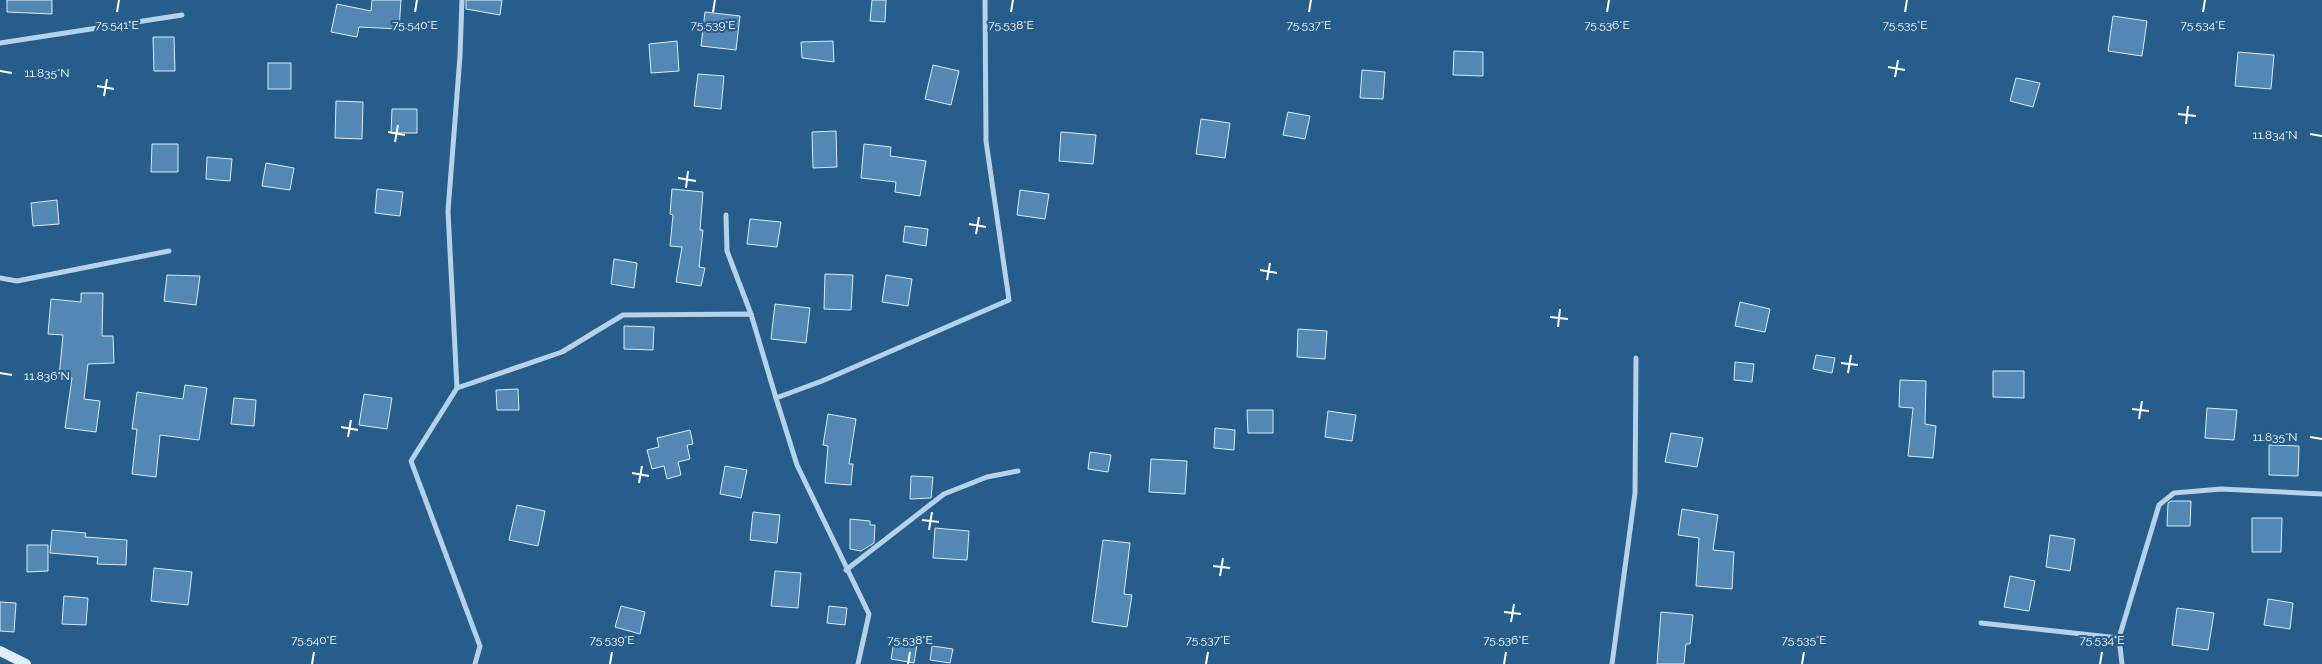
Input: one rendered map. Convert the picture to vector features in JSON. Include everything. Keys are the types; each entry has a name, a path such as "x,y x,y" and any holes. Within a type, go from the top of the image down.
{"main road":[{"path":"0,651 26,664"}],"street":[{"path":"462,0 460,56 448,211 457,388 411,461 480,646 475,664"},
{"path":"776,398 1009,300 986,141 985,0"},
{"path":"0,42 182,15"},
{"path":"726,215 727,250 751,314 797,465 846,570 869,614 858,664"},
{"path":"0,278 17,281 169,251"},
{"path":"457,388 562,352 623,315 751,314"},
{"path":"1612,664 1635,493 1636,358"},
{"path":"846,570 944,494 987,477 1018,471"},
{"path":"2122,664 2119,638 2159,505 2174,493 2221,489 2322,494"},
{"path":"1981,623 2119,638"}],"building":[{"path":"7,0 52,0 52,14 7,12"},
{"path":"372,0 401,0 399,29 359,27 357,37 331,32 337,4 371,11"},
{"path":"466,0 502,0 500,15 466,9"},
{"path":"872,0 886,0 885,22 870,21"},
{"path":"705,12 740,16 736,50 701,46"},
{"path":"2113,16 2147,21 2142,56 2108,51"},
{"path":"153,37 174,37 175,71 154,71"},
{"path":"677,41 679,71 651,73 649,44"},
{"path":"833,41 834,62 802,58 801,42"},
{"path":"1454,51 1483,52 1483,76 1453,75"},
{"path":"2238,52 2274,55 2271,89 2235,86"},
{"path":"268,63 291,63 291,89 268,89"},
{"path":"933,65 959,71 951,105 925,99"},
{"path":"1362,70 1385,72 1383,99 1360,98"},
{"path":"698,74 724,76 721,109 694,106"},
{"path":"2016,78 2040,83 2033,107 2010,101"},
{"path":"336,101 363,102 362,139 335,138"},
{"path":"392,109 417,109 417,133 391,133"},
{"path":"1288,112 1310,116 1305,139 1283,135"},
{"path":"1201,119 1230,123 1225,158 1196,154"},
{"path":"836,131 837,167 813,168 812,132"},
{"path":"1061,132 1096,135 1093,164 1059,161"},
{"path":"152,144 178,144 178,172 151,172"},
{"path":"864,144 891,147 890,156 926,161 920,196 895,192 896,182 861,178"},
{"path":"207,157 232,159 230,181 206,179"},
{"path":"266,163 294,168 290,190 262,186"},
{"path":"377,189 403,192 400,216 375,213"},
{"path":"672,189 703,192 700,230 703,230 699,267 705,268 701,286 676,282 682,247 670,246 673,215 670,214"},
{"path":"1020,190 1049,194 1045,219 1017,215"},
{"path":"57,200 59,224 33,226 31,203"},
{"path":"750,219 781,222 777,247 747,244"},
{"path":"905,226 928,229 926,246 903,242"},
{"path":"614,259 637,263 634,288 611,284"},
{"path":"825,274 853,275 851,310 824,309"},
{"path":"167,275 200,276 196,305 164,301"},
{"path":"886,275 912,279 908,306 882,302"},
{"path":"81,293 103,293 102,336 113,336 114,363 88,364 84,399 100,401 96,432 65,428 72,378 59,377 63,335 48,334 51,299 81,302"},
{"path":"1740,302 1770,309 1765,332 1735,326"},
{"path":"775,304 810,308 806,343 771,339"},
{"path":"624,326 654,327 653,350 624,349"},
{"path":"1298,329 1327,331 1325,359 1297,357"},
{"path":"1816,355 1835,358 1832,373 1813,369"},
{"path":"1735,362 1754,364 1752,382 1734,380"},
{"path":"1993,371 2024,371 2024,398 1993,397"},
{"path":"1900,380 1926,381 1925,424 1936,426 1933,458 1908,456 1913,408 1899,407"},
{"path":"185,385 207,388 199,440 160,435 156,477 132,474 137,429 132,429 137,392 183,399"},
{"path":"518,389 519,410 497,410 496,390"},
{"path":"364,394 392,398 387,429 359,425"},
{"path":"234,398 256,400 254,426 231,424"},
{"path":"2207,408 2237,410 2234,440 2205,438"},
{"path":"1247,410 1273,410 1273,433 1248,433"},
{"path":"1328,411 1356,415 1352,441 1325,437"},
{"path":"828,414 856,419 849,464 853,464 851,485 825,483 828,446 823,445"},
{"path":"1215,428 1235,430 1234,450 1214,448"},
{"path":"690,430 693,444 687,445 690,459 678,462 681,475 667,479 664,466 652,469 647,450 659,447 657,438"},
{"path":"1671,433 1703,438 1697,467 1665,462"},
{"path":"2269,445 2299,446 2298,476 2269,475"},
{"path":"1090,452 1111,455 1108,472 1088,469"},
{"path":"1151,459 1187,461 1185,494 1149,492"},
{"path":"725,466 747,470 741,498 720,494"},
{"path":"911,476 933,477 931,498 910,499"},
{"path":"2171,501 2191,501 2190,526 2167,526 2168,503"},
{"path":"517,505 545,511 538,546 509,540"},
{"path":"1682,509 1718,515 1713,550 1734,552 1732,589 1696,586 1699,538 1678,535"},
{"path":"753,512 780,515 777,543 750,540"},
{"path":"2252,518 2282,518 2281,552 2252,552"},
{"path":"850,519 870,521 870,525 875,525 874,543 861,551 850,549"},
{"path":"935,528 969,531 967,560 933,558"},
{"path":"52,530 86,533 85,537 127,540 126,565 97,564 98,557 50,553"},
{"path":"2050,535 2075,539 2070,571 2046,567"},
{"path":"1103,540 1130,543 1124,594 1132,595 1127,627 1092,622"},
{"path":"27,545 48,545 48,571 27,572"},
{"path":"154,568 192,572 188,605 151,601"},
{"path":"775,571 801,573 798,608 771,606"},
{"path":"2010,576 2035,581 2029,611 2004,607"},
{"path":"64,596 88,598 86,625 62,624"},
{"path":"2268,599 2293,603 2290,629 2264,625"},
{"path":"0,602 16,603 14,632 0,631"},
{"path":"621,606 645,612 640,634 615,627"},
{"path":"829,606 847,608 845,625 827,623"},
{"path":"2177,608 2214,613 2208,650 2172,645"},
{"path":"1661,612 1693,615 1690,644 1686,644 1684,664 1657,664"},
{"path":"894,641 917,645 914,663 891,659"},
{"path":"932,646 953,649 950,663 930,660"}]}
